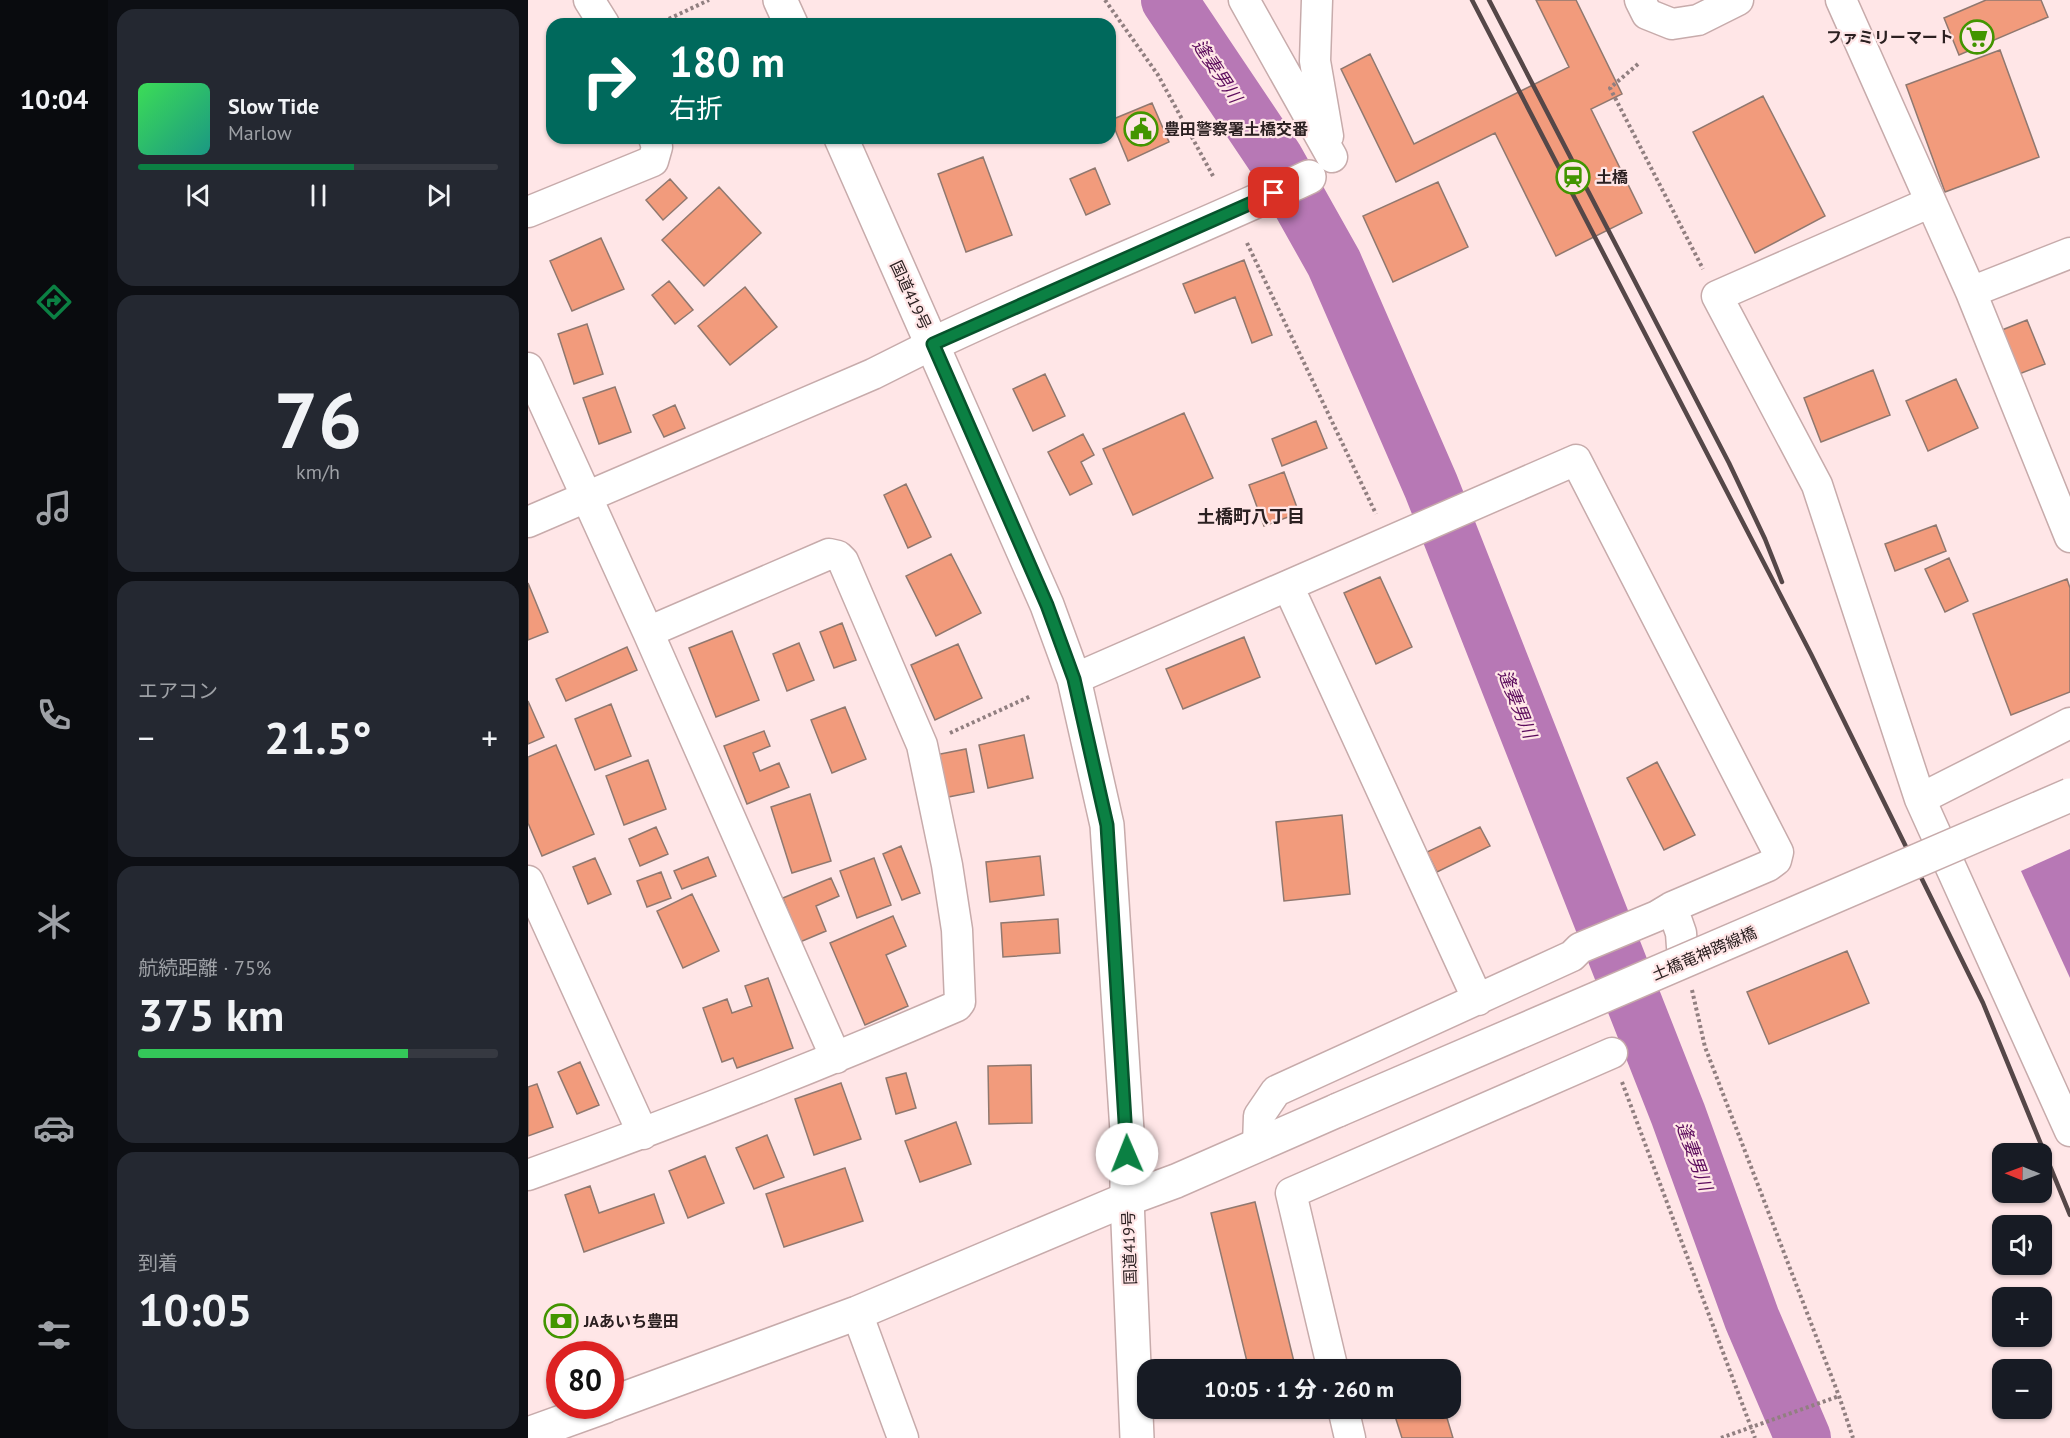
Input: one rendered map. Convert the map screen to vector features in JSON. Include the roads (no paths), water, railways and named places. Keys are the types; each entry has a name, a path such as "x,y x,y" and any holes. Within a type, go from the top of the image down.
{"main road":[{"path":"780,0 788,18"},
{"name":"国道419号","path":"844,144 1047,605 1074,679 1107,825 1127,1131 1127,1199 1137,1438"},
{"path":"933,344 1239,210 1320,167"},
{"name":"土橋竜神跨線橋","path":"624,1399 857,1313 1127,1199 1176,1181 2070,795"},
{"path":"529,1432 568,1419"}],"street":[{"path":"589,0 600,18"},
{"path":"1244,0 1320,167"},
{"path":"1317,0 1315,60 1320,167"},
{"path":"1640,0 1647,14 1672,24 1698,20 1738,0"},
{"path":"1841,0 1971,291 2070,537"},
{"path":"528,212 652,161 656,144"},
{"path":"1931,202 1717,296 1816,485 1920,799 2070,1131"},
{"path":"1971,291 2070,253"},
{"path":"528,522 873,374 933,344"},
{"path":"528,368 648,632 836,1058"},
{"path":"1074,679 1576,460 1778,852 1776,860 1768,866 1580,948 1572,956 1276,1091 1259,1116 1258,1145"},
{"path":"528,1175 643,1134 836,1058 957,1006 960,1002 957,930 947,865 922,746 843,561 838,555 830,554 648,632"},
{"path":"1288,586 1478,999"},
{"path":"1920,799 2070,723"},
{"path":"528,881 643,1134"},
{"path":"1665,911 1681,933 1682,947"},
{"path":"1330,1359 1291,1193 1612,1053"},
{"path":"857,1313 903,1438"},
{"path":"1346,1419 1350,1438"}],"waterway":[{"name":"逢妻男川","path":"1169,0 1275,158 1334,263 1431,486 1678,1114 1752,1319 1803,1438"}],"railway":[{"path":"1472,0 1811,654 1983,1003 2070,1215"},
{"path":"1489,0 1729,463 1765,539 1782,582"}],"place":[{"name":"ファミリーマート","path":"1977,37"},
{"name":"豊田警察署土橋交番","path":"1141,129"},
{"name":"土橋","path":"1573,177"},
{"name":"JAあいち豊田","path":"561,1321"}],"district":[{"name":"土橋町八丁目","path":"1251,517"}]}
